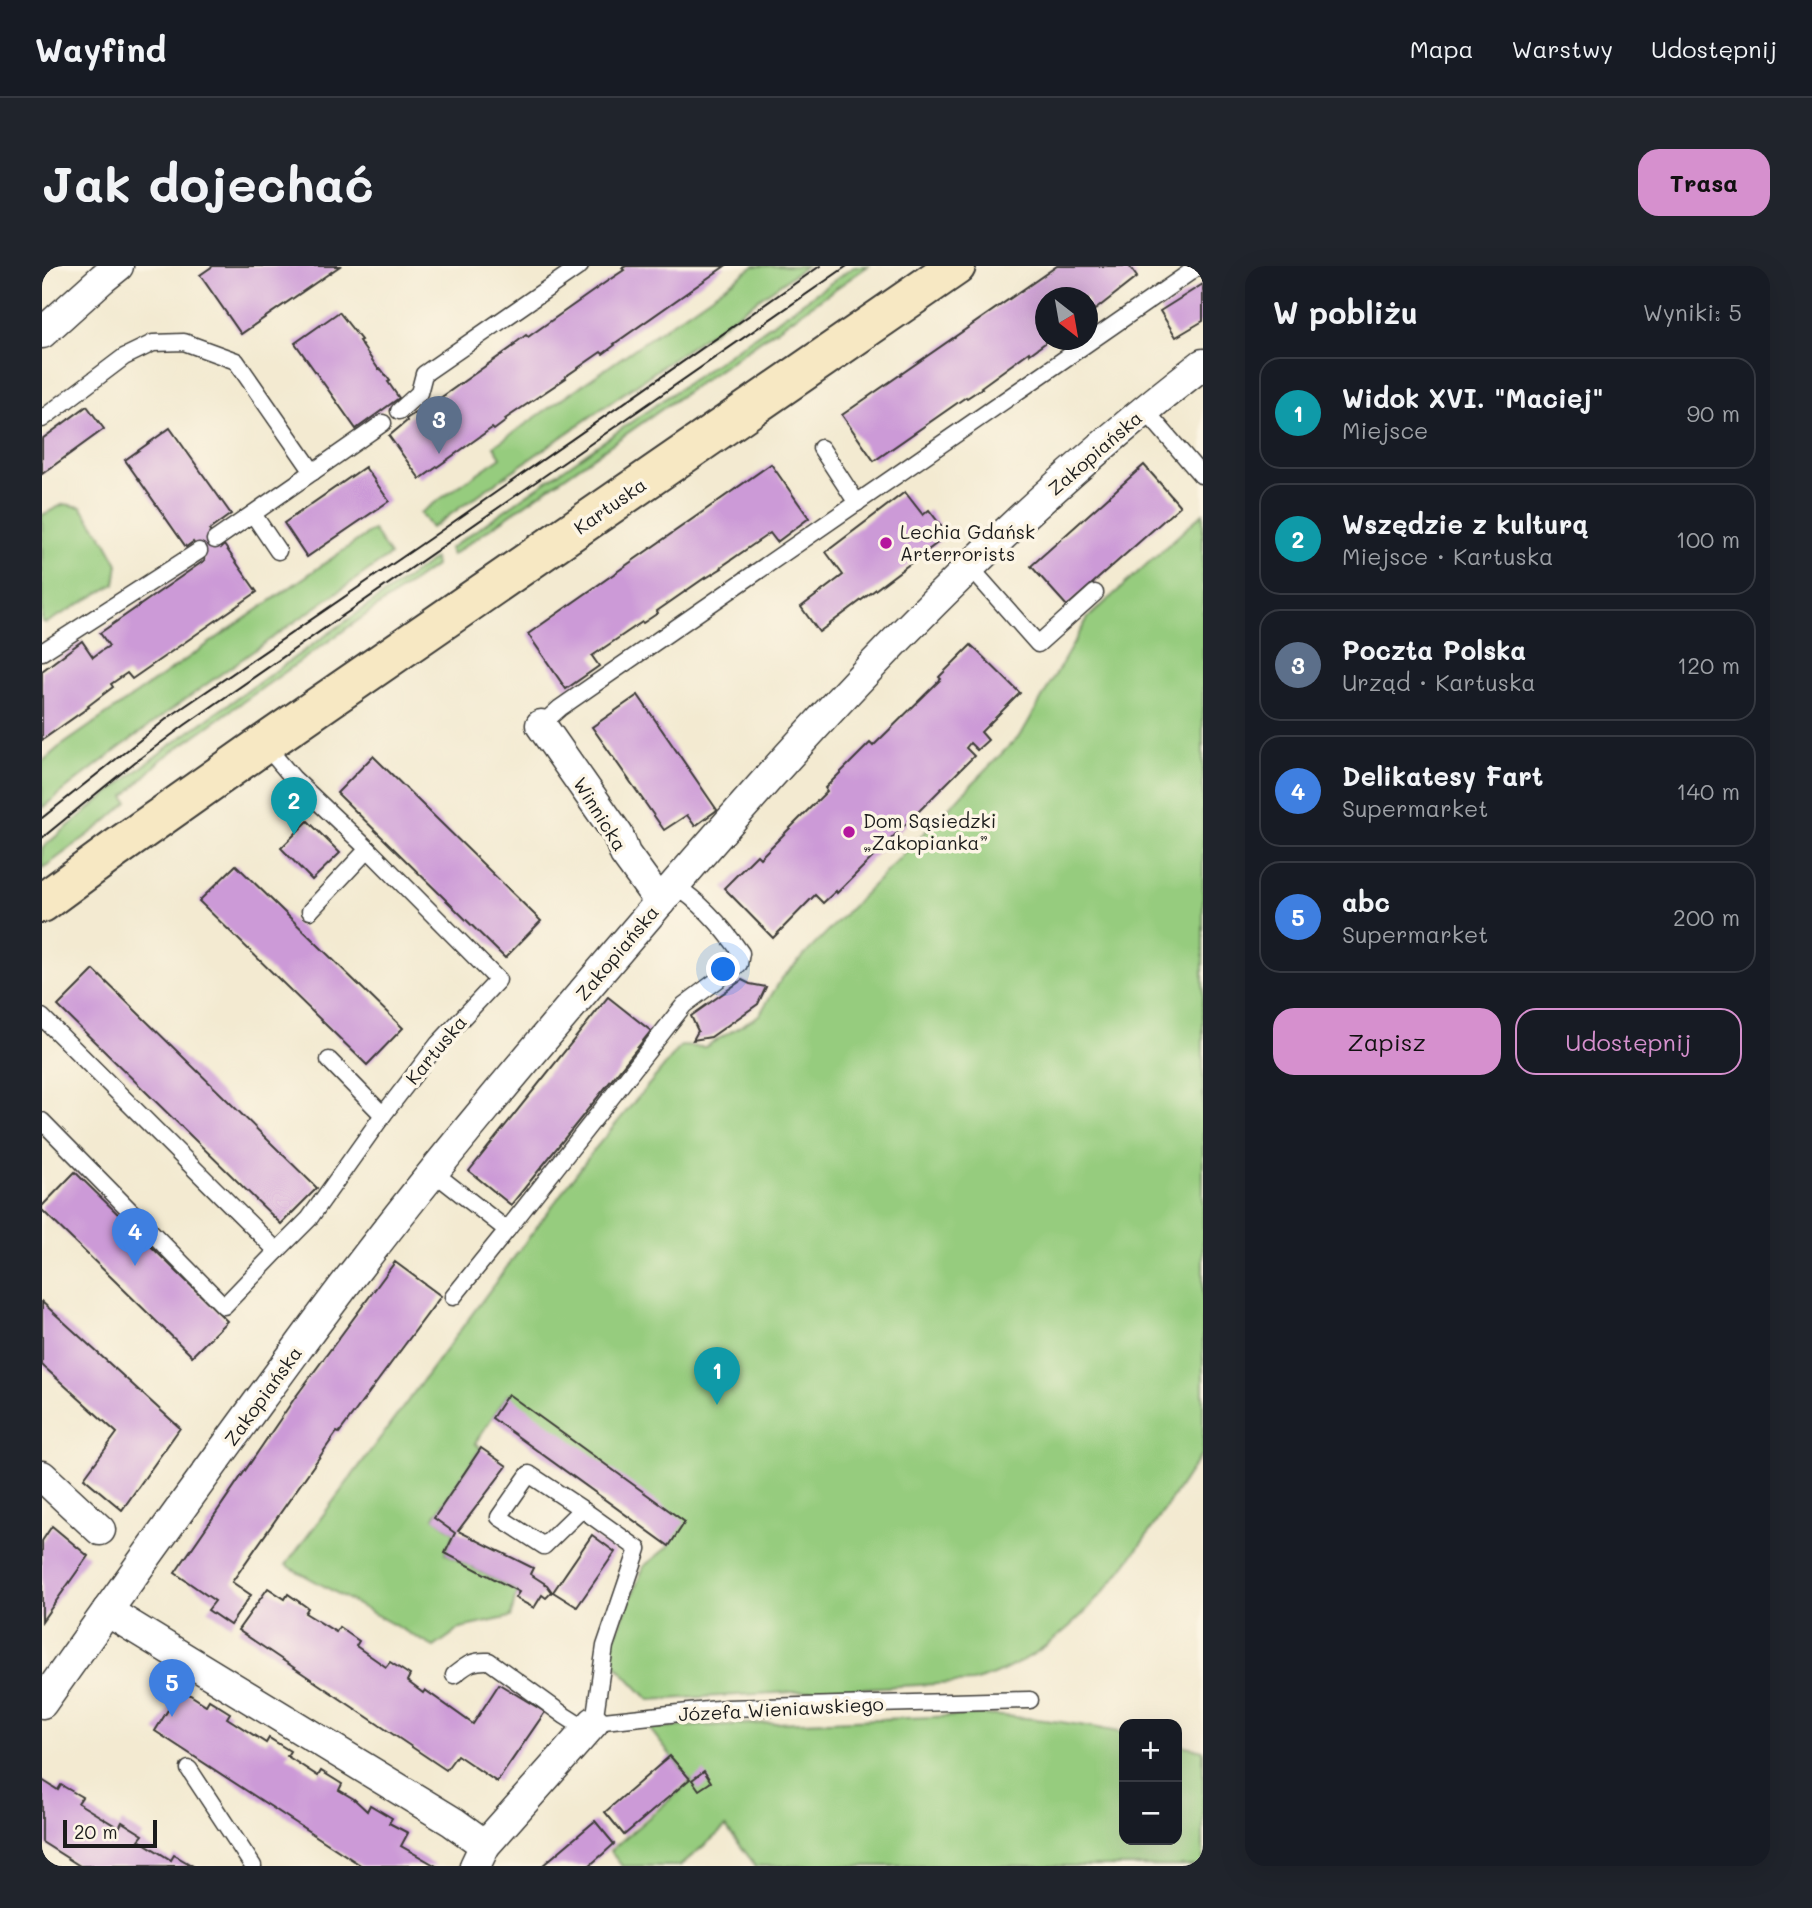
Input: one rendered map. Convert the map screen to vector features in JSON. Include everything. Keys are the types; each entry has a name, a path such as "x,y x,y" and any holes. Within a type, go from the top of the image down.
{"main road":[{"name":"Kartuska","path":"42,903 264,744 956,266"}],"street":[{"path":"42,333 118,266"},
{"name":"Zakopiańska","path":"42,1703 347,1282 433,1172 667,894 841,697 969,566 1057,485 1203,364"},
{"name":"Winnicka","path":"541,725 618,835 625,855 667,894"},
{"path":"42,1476 100,1530"},
{"path":"107,1611 453,1822 480,1855 590,1726"}],"lane":[{"path":"399,411 419,393 424,374 580,266"},
{"path":"541,725 560,708 1196,267"},
{"path":"42,419 124,357 153,343 184,342 236,360 313,472"},
{"path":"1145,410 1201,475"},
{"path":"215,540 383,423"},
{"path":"821,449 857,503"},
{"path":"253,514 278,551"},
{"path":"42,652 199,551"},
{"path":"969,566 1038,644 1096,593"},
{"name":"Kartuska","path":"43,1125 224,1307 310,1219 383,1115 438,1044 498,980 293,778 264,744"},
{"path":"310,911 368,849"},
{"path":"453,1297 684,1005 739,964 741,953 728,934 688,895 667,894"},
{"path":"42,1017 277,1251"},
{"path":"328,1060 383,1115"},
{"path":"433,1172 507,1230"},
{"path":"454,1675 478,1660 489,1661 565,1716 590,1726 605,1646 638,1549 582,1509 529,1474 499,1517 544,1546 582,1509"},
{"name":"Józefa Wieniawskiego","path":"590,1726 727,1708 1030,1700"},
{"path":"188,1769 253,1866"}],"green space":[{"path":"754,266 806,266 431,528 420,513 501,457 494,446"},
{"path":"855,266 868,266 452,555 449,549"},
{"path":"64,504 81,507 106,542 118,564 115,584 46,623 42,622 42,515"},
{"path":"1203,513 1203,1452 1133,1555 1107,1588 1047,1645 1012,1667 973,1682 649,1700 607,1656 644,1566 669,1546 508,1394 475,1443 481,1448 434,1517 455,1533 445,1553 519,1592 511,1617 461,1628 434,1647 286,1565 593,1151 681,1046 705,1047 759,1015 782,978 1022,733 1088,618"},
{"path":"373,530 390,555 170,710 42,808 42,762 58,748"},
{"path":"434,559 435,566 162,759 124,797 128,802 42,869 42,848 100,800 165,749"},
{"path":"984,1715 1054,1721 1119,1732 1119,1845 1182,1845 1182,1745 1203,1750 1203,1866 756,1866 726,1827 680,1866 622,1866 610,1851 691,1781 649,1728"}],"building":[{"path":"213,266 340,266 241,334 200,275"},
{"path":"725,266 603,354 601,352 505,419 506,421 494,430 492,428 420,479 389,436 407,421 406,419 418,411 419,413 526,335 528,337 624,270 622,268"},
{"path":"1057,266 1129,266 1137,277 1098,308 1098,287 1035,287 1035,350 874,461 842,415"},
{"path":"1203,284 1203,321 1176,337 1160,311"},
{"path":"339,312 361,340 359,341 379,370 381,369 390,381 388,382 399,398 356,429 295,343"},
{"path":"87,406 104,429 42,474 42,439"},
{"path":"170,428 231,514 209,530 221,548 224,545 257,592 132,679 127,673 111,684 113,687 89,707 42,740 42,671 82,641 93,657 109,646 100,633 205,560 193,542 186,547 125,460"},
{"path":"771,464 809,518 777,542 770,533 657,611 658,613 592,656 599,666 566,689 528,634"},
{"path":"1144,465 1180,506 1067,606 1031,566"},
{"path":"365,467 389,501 307,557 284,523"},
{"path":"905,492 923,515 929,510 948,535 819,632 801,607 843,575 826,552"},
{"path":"971,645 1020,693 981,732 988,740 977,750 970,743 966,748 974,756 837,893 836,891 823,903 815,895 773,938 724,888 757,855 760,858 827,791 825,788 870,743 873,746 941,679 939,677"},
{"path":"638,695 717,810 695,826 687,815 664,830 592,727"},
{"path":"373,756 541,921 505,958 337,793"},
{"path":"308,821 340,853 312,880 281,848"},
{"path":"236,865 403,1028 367,1065 199,901"},
{"path":"94,970 317,1188 281,1224 58,1006"},
{"path":"742,980 766,987 758,1004 711,1037 693,1040 698,1031 691,1016"},
{"path":"608,997 651,1031 511,1205 469,1171"},
{"path":"75,1172 227,1321 192,1356 42,1210 42,1206"},
{"path":"395,1262 441,1296 339,1433 337,1432 232,1582 251,1595 230,1625 208,1610 215,1601 175,1573 294,1399"},
{"path":"42,1302 180,1428 122,1510 84,1478 117,1433 42,1365"},
{"path":"508,1394 685,1522 669,1546 492,1418"},
{"path":"481,1448 507,1466 458,1531 533,1568 530,1574 547,1585 552,1592 546,1598 542,1595 534,1608 515,1598 519,1592 445,1553 455,1533 434,1518"},
{"path":"52,1526 88,1556 42,1621 42,1541"},
{"path":"592,1535 615,1552 577,1607 553,1592"},
{"path":"268,1588 285,1599 288,1594 308,1608 305,1613 336,1632 339,1627 359,1641 356,1646 386,1667 390,1662 410,1675 407,1681 423,1693 425,1690 473,1724 499,1684 545,1712 497,1782 457,1755 446,1770 238,1630"},
{"path":"181,1689 206,1705 209,1700 230,1713 227,1718 266,1743 269,1738 290,1751 287,1756 318,1776 321,1771 342,1784 339,1790 367,1811 370,1805 392,1818 389,1823 408,1833 401,1846 436,1866 362,1866 155,1731"},
{"path":"670,1756 690,1779 624,1835 605,1812"},
{"path":"704,1771 711,1782 699,1790 692,1780"},
{"path":"42,1780 58,1790 61,1785 82,1797 78,1803 119,1828 122,1822 143,1835 139,1840 171,1860 174,1855 193,1866 80,1866 42,1842"},
{"path":"595,1821 614,1844 589,1866 542,1866"}],"tram line":[{"path":"42,818 169,717 820,266"},
{"path":"42,838 185,725 847,266"}],"place":[{"name":"Poczta Polska","path":"439,454"},
{"name":"Lechia Gdańsk Arterrorists","path":"886,543"},
{"name":"Dom Sąsiedzki „Zakopianka”","path":"849,832"},
{"name":"Wszędzie z kulturą","path":"294,835"},
{"name":"Delikatesy Fart","path":"135,1266"},
{"name":"Widok XVI. \"Maciej\"","path":"717,1405"},
{"name":"abc","path":"172,1717"}]}
